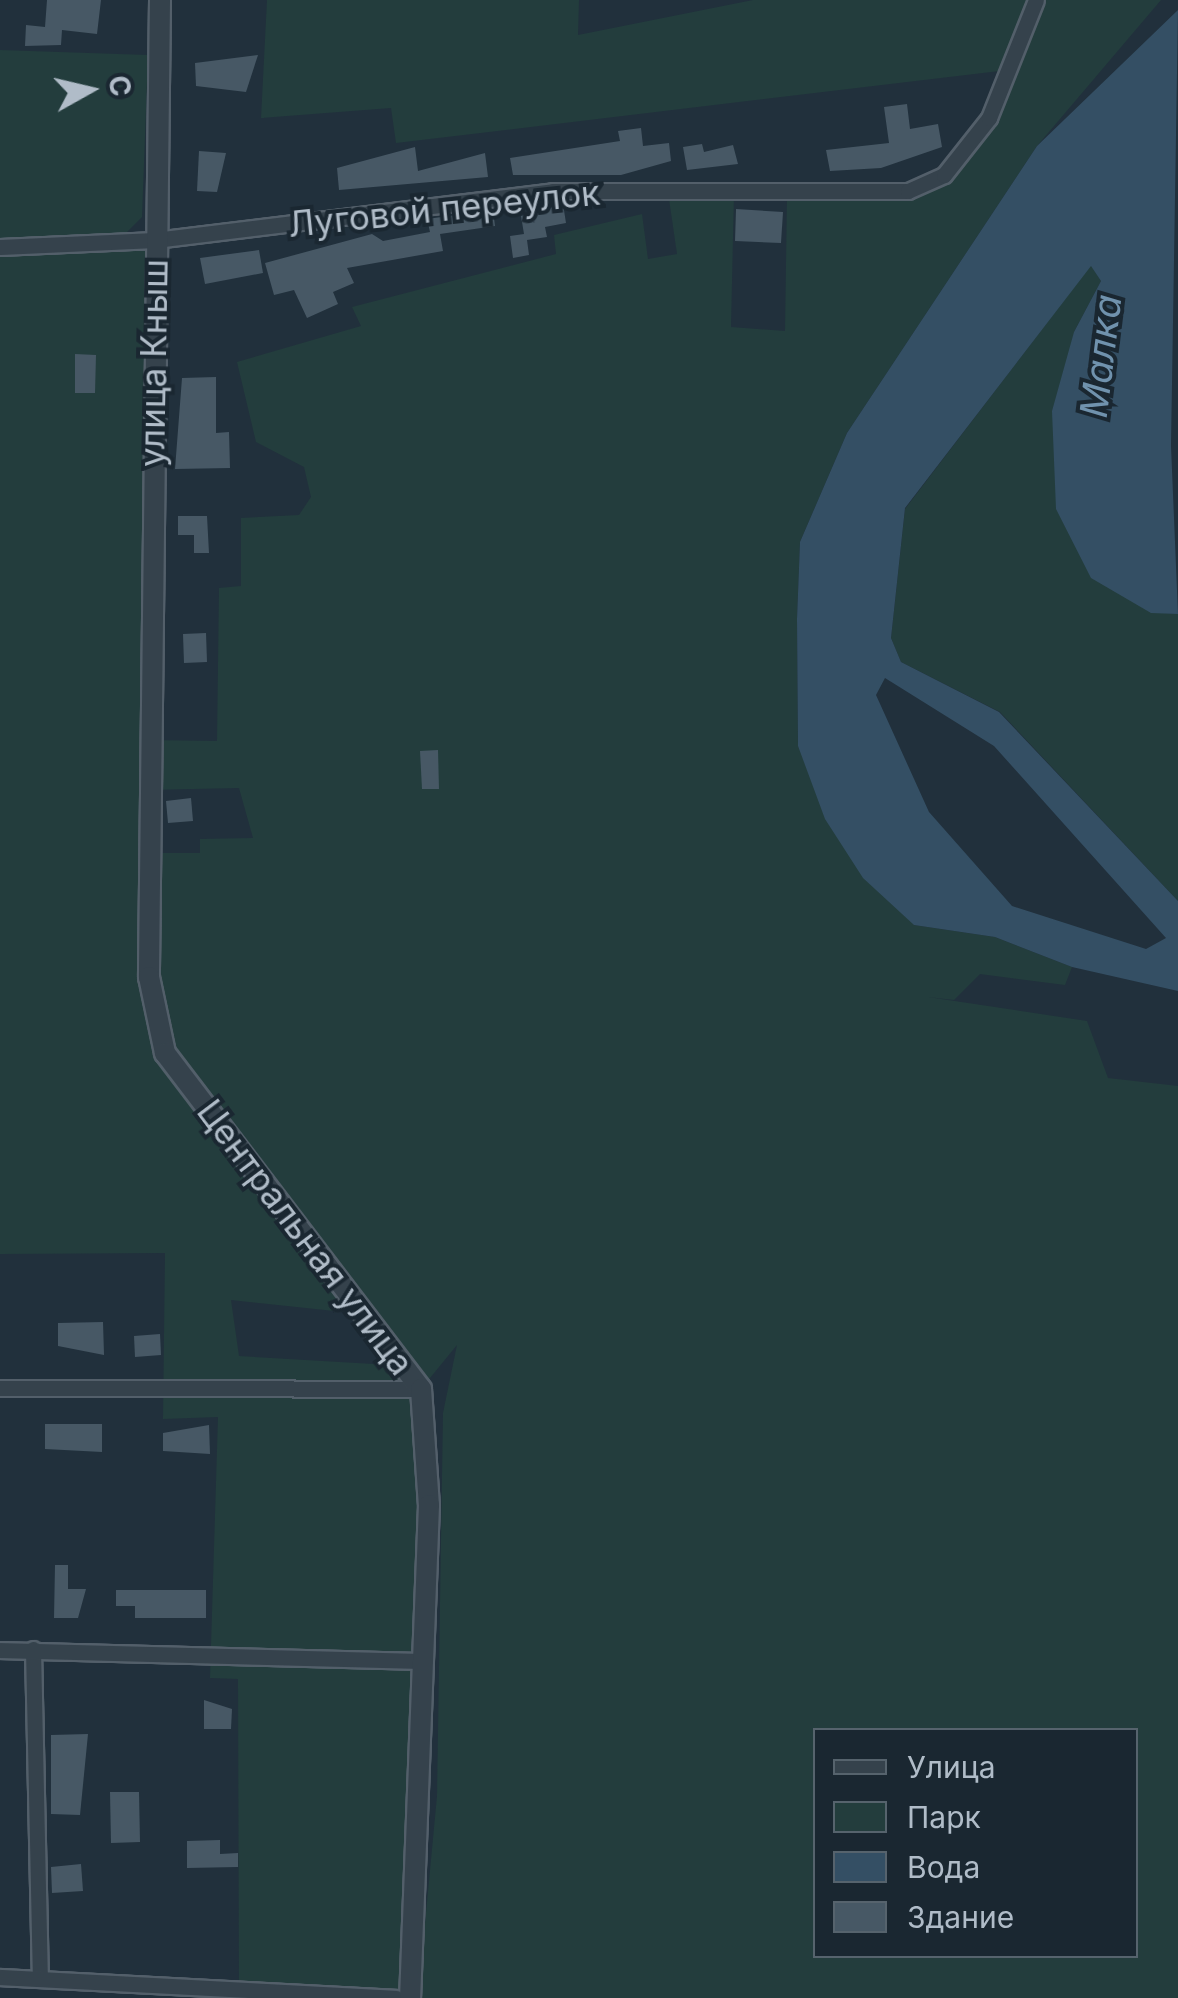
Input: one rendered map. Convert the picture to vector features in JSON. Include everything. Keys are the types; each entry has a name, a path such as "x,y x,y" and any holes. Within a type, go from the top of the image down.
{"street":[{"name":"улица Кныш","path":"145,726 160,0"},
{"name":"Луговой переулок","path":"0,247 155,240 553,191 862,198 944,175 989,118 1036,0"},
{"name":"Центральная улица","path":"145,726 148,978 165,1052 421,1388 429,1505 410,1998"},
{"path":"0,1388 421,1388"},
{"path":"33,1649 40,1977"},
{"path":"0,1650 423,1660"},
{"path":"0,1978 40,1977 396,1998"}],"green space":[{"path":"267,0 579,0 578,35 753,0 1161,0 1037,146 847,433 800,542 798,746 914,925 995,937 1072,967 1065,985 980,974 954,1000 928,997 1087,1021 1108,1078 1178,1086 1178,1998 418,1998 437,1796 443,1413 457,1345 421,1389 427,1415 410,1998 239,1996 238,1679 210,1678 218,1417 163,1419 165,1253 0,1254 0,247 155,240 146,740 217,741 219,588 241,586 241,518 299,515 311,497 304,467 256,442 237,362 361,326 352,307 556,254 554,235 642,214 648,259 677,254 668,192 734,194 731,327 785,331 787,196 862,198 944,175 989,118 1008,70 396,143 391,108 261,118","holes":["239,788 253,838 200,839 200,853 147,853 146,790","231,1300 372,1315 408,1366 239,1356"]},
{"path":"0,50 148,55 142,217 126,233 0,239"},
{"path":"1091,265 1101,281 1074,332 1151,612 1178,614 1178,901 1000,712 901,662 891,638 905,509"}],"water":[{"name":"Малка","path":"1178,10 1171,446 1178,614 1151,613 1091,578 1056,509 1052,411 1074,332 1101,281 1091,266 905,508 891,638 901,662 999,712 1178,901 1178,991 1072,967 995,937 914,925 863,878 825,819 798,746 800,542 847,433 1037,146","holes":["885,678 994,746 1166,938 1146,949 1012,906 929,812 876,695"]}],"building":[{"path":"47,0 101,0 97,34 62,30 61,45 25,46 26,25 45,27"},
{"path":"258,55 246,92 196,86 195,63"},
{"path":"907,104 910,129 938,124 942,147 881,168 830,171 826,150 889,143 884,107"},
{"path":"641,128 643,146 669,143 671,161 621,175 513,175 510,158 620,141 618,131"},
{"path":"702,144 704,152 733,145 738,164 687,170 683,147"},
{"path":"415,147 418,171 485,153 488,177 339,190 337,168"},
{"path":"199,151 226,153 217,192 197,191"},
{"path":"563,204 566,223 545,227 547,237 527,240 529,255 513,258 510,236 524,234 521,216"},
{"path":"736,209 783,212 781,243 735,241"},
{"path":"493,210 495,226 440,234 443,251 347,268 354,283 333,292 338,304 307,318 294,290 274,295 265,263 372,234 383,241 430,232 427,219"},
{"path":"259,250 263,273 205,284 200,258"},
{"path":"75,354 96,355 95,393 75,393"},
{"path":"216,377 216,433 229,432 230,468 175,469 182,378"},
{"path":"178,516 207,516 209,553 194,553 194,535 178,535"},
{"path":"206,633 207,662 184,663 183,634"},
{"path":"438,750 439,789 422,789 420,751"},
{"path":"191,798 193,821 168,823 166,801"},
{"path":"103,1322 104,1355 58,1346 58,1323"},
{"path":"160,1334 161,1355 135,1357 134,1336"},
{"path":"45,1424 102,1424 102,1452 45,1449"},
{"path":"209,1425 210,1454 163,1451 163,1433"},
{"path":"55,1565 68,1565 68,1589 86,1589 78,1618 54,1618"},
{"path":"116,1590 206,1590 206,1618 135,1618 135,1606 116,1606"},
{"path":"204,1700 232,1709 231,1729 204,1729"},
{"path":"88,1734 80,1815 51,1814 51,1735"},
{"path":"110,1792 139,1792 140,1842 111,1843"},
{"path":"220,1840 220,1854 238,1853 238,1867 187,1868 187,1841"},
{"path":"81,1864 83,1891 52,1893 51,1867"}]}
